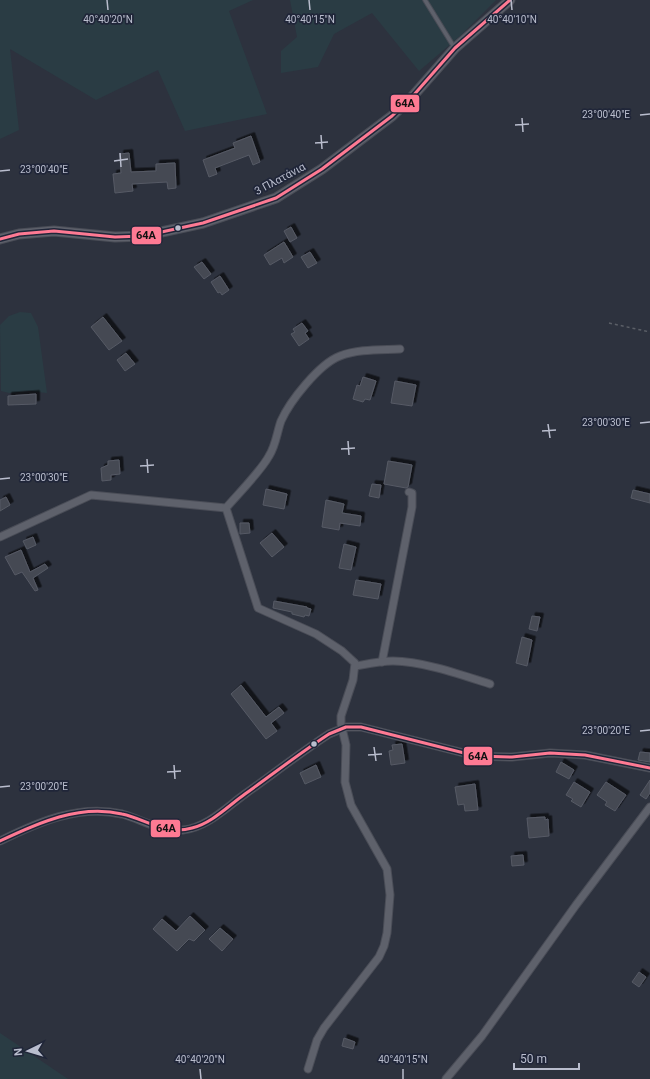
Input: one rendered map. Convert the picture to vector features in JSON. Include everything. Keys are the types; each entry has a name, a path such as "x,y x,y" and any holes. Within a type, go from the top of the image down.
{"street":[{"name":"3 Πλατάνια","path":"0,239 19,234 54,231 115,237 143,236 203,223 261,204 287,192 313,176 373,131 405,104 455,48 510,0"},
{"path":"226,508 269,456 281,422 291,404 302,388 318,372 339,356 368,350 400,349"},
{"path":"382,662 414,497 412,493 408,492"},
{"path":"0,537 91,495 226,508"},
{"path":"226,508 258,608 316,634 348,655 356,666 341,716 346,745 345,782 348,798 388,869 390,895 387,933 384,946 379,956 320,1034 308,1069"},
{"path":"356,666 400,661 490,684"},
{"path":"0,841 54,818 67,814 96,811 121,814 169,829 184,830 191,828 222,812 319,741 342,728 356,727 375,730 476,756 512,757 550,753 585,755 650,768"},
{"path":"446,1079 482,1036 650,807"}],"lane":[{"path":"425,0 455,48"}],"path":[{"path":"609,323 650,332"}],"shaded area":[{"path":"0,0 253,0 229,11 267,114 185,131 158,70 96,100 10,49 19,130 0,139"},
{"path":"290,0 496,0 460,36 419,71 372,13 334,34 318,67 281,73 281,51 297,37"},
{"path":"20,312 31,313 38,327 47,393 29,391 9,393 1,391 0,325 9,316"},
{"path":"0,1033 68,1079 0,1079"}],"building":[{"path":"251,136 260,162 253,165 249,155 215,168 217,174 209,177 203,160 235,148 233,143"},
{"path":"129,153 131,172 156,171 156,164 175,163 176,188 168,189 167,182 132,184 133,191 115,193 113,174 121,173 120,154"},
{"path":"291,227 297,238 290,242 284,231"},
{"path":"284,242 293,257 284,263 282,258 270,265 264,255"},
{"path":"310,252 317,263 308,268 301,257"},
{"path":"202,262 211,274 204,279 194,267"},
{"path":"220,276 229,290 222,295 220,292 218,293 211,282"},
{"path":"103,317 122,341 109,350 91,327"},
{"path":"302,323 308,331 305,333 309,339 299,346 291,334 295,332 293,329"},
{"path":"126,353 135,364 125,371 117,360"},
{"path":"363,377 376,381 370,400 365,399 363,402 353,399 357,385 360,386"},
{"path":"395,381 416,385 412,406 391,403"},
{"path":"36,394 36,404 8,405 8,396"},
{"path":"119,460 120,474 111,475 111,480 102,481 101,468 108,465 108,461"},
{"path":"388,461 412,465 408,487 406,488 384,484"},
{"path":"372,484 381,485 379,498 369,496"},
{"path":"266,489 287,494 284,509 263,505"},
{"path":"633,490 650,494 650,503 631,498"},
{"path":"6,497 10,505 0,511 0,500"},
{"path":"326,500 344,504 342,513 361,516 360,526 340,523 339,530 322,527"},
{"path":"240,523 249,523 250,533 240,534"},
{"path":"272,533 284,547 272,557 260,543"},
{"path":"33,537 36,545 27,549 23,541"},
{"path":"344,544 356,547 351,570 339,568"},
{"path":"21,550 30,572 45,564 48,568 33,578 38,590 35,591 22,572 15,575 5,557"},
{"path":"356,580 381,584 378,599 353,595"},
{"path":"274,601 307,607 311,609 309,616 305,615 304,617 292,614 292,612 273,608"},
{"path":"532,616 540,617 537,631 529,629"},
{"path":"522,637 532,640 527,666 516,663"},
{"path":"241,685 266,717 279,707 284,713 271,723 277,731 266,739 231,694"},
{"path":"402,744 405,763 391,765 389,751 393,750 392,745"},
{"path":"640,752 650,753 650,762 638,760"},
{"path":"561,762 574,770 569,779 556,772"},
{"path":"316,765 321,777 305,784 300,773"},
{"path":"650,780 650,793 646,799 640,795"},
{"path":"574,782 590,792 581,807 571,801 573,799 566,795"},
{"path":"606,782 626,795 615,811 605,805 607,802 597,795"},
{"path":"475,784 478,810 465,811 464,804 458,805 455,787"},
{"path":"545,817 545,820 548,819 549,836 529,838 527,818"},
{"path":"523,855 524,865 512,866 511,856"},
{"path":"190,916 205,930 194,941 189,939 177,951 153,929 162,919 176,931"},
{"path":"220,928 233,939 222,951 209,939"},
{"path":"639,972 646,977 639,987 632,982"},
{"path":"344,1038 355,1042 353,1049 342,1046"}],"transit line":[{"name":"64Α","path":"0,239 19,234 54,231 115,237 143,236 203,223 276,198 322,169 392,116 412,97 455,48 510,0"},
{"name":"64Α","path":"0,841 44,822 75,813 90,811 131,816 156,826 173,830 183,830 199,826 220,814 318,741 329,734 346,727 361,727 476,756 512,757 550,753 585,755 650,768"}]}
